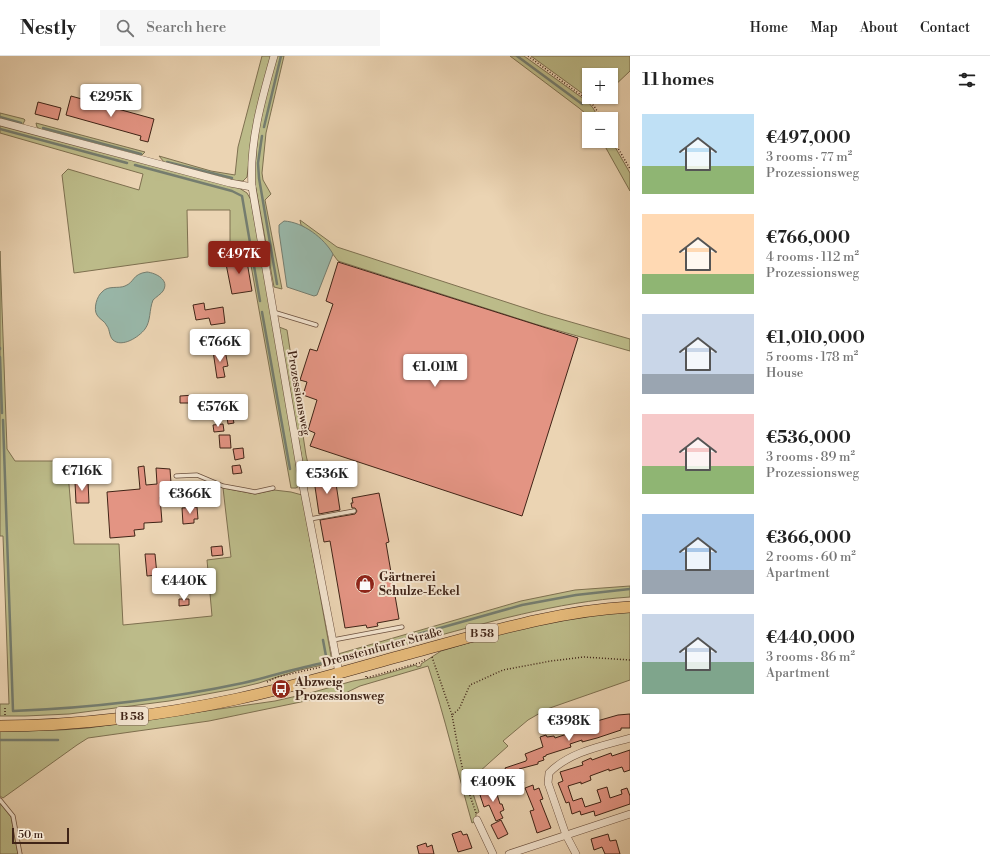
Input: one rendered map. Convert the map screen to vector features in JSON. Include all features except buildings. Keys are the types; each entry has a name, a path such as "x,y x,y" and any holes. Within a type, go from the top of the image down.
{"main road":[{"name":"Drensteinfurter Straße","path":"0,726 69,723 178,710 236,699 337,668 495,630 550,618 604,609 630,607"}],"street":[{"name":"Prozessionsweg","path":"274,56 255,131 251,172 252,187 337,668"},
{"path":"0,122 230,183 252,187"},
{"path":"576,854 566,835 548,783 549,773 557,764 590,749 630,738"},
{"path":"509,854 630,814"},
{"path":"478,820 493,854"}],"lane":[{"path":"273,312 316,325"},
{"path":"176,476 197,475 223,486 255,492 273,488"},
{"path":"310,519 354,511"},
{"path":"332,640 402,627"},
{"path":"0,800 13,816 20,854"}],"path":[{"path":"528,56 589,101 598,112"},
{"path":"618,148 630,169"},
{"path":"366,678 419,663 431,656 452,715 459,753 478,820"},
{"path":"266,682 277,678 337,668 359,657"},
{"path":"452,715 459,709 470,685 503,670 551,661 584,657 630,660"}],"shaded area":[{"path":"262,56 271,56 253,131 247,177 243,181 230,181 164,162 159,156 211,171 235,175 238,147"},
{"path":"277,56 284,56 266,133 262,173 263,180 271,194 265,200 282,289 274,287 254,178 258,133 266,94"},
{"path":"510,56 524,56 582,98 582,104 590,104 595,112 584,112"},
{"path":"531,56 630,56 630,71 618,82 618,68 582,68 582,93"},
{"path":"0,113 25,120 23,124 20,125 0,119"},
{"path":"36,123 145,152 142,155 136,155 40,129 37,127"},
{"path":"0,124 239,188 247,193 251,200 301,485 296,488 291,488 247,243 230,244 230,210 187,210 188,257 74,273 62,175 68,169 139,190 143,174 0,133"},
{"path":"606,148 616,148 630,173 630,191"},
{"path":"300,220 337,247 543,314 630,339 630,351 535,324 338,261 321,241 301,225"},
{"path":"284,221 298,224 312,232 324,242 333,254 317,295 314,296 287,287 279,232 279,225"},
{"path":"0,251 7,449 15,461 67,461 74,544 119,544 123,625 212,616 207,560 231,557 223,488 255,494 274,490 291,492 302,495 331,663 296,671 259,683 234,689 169,701 69,714 0,716 0,704 9,704 3,536 0,536"},
{"path":"147,272 161,278 165,284 165,287 163,291 153,300 145,329 135,338 121,343 117,342 113,340 106,324 97,315 95,309 97,299 104,290 125,286 139,274"},
{"path":"279,327 287,330 306,455 311,477 305,477"},
{"path":"630,586 630,597 575,603 548,608 341,661 338,654 521,601 575,590"},
{"path":"630,611 630,680 547,709 528,720 503,741 508,746 469,781 479,812 476,814 476,821 472,823 428,666 360,686 335,698 320,698 209,721 88,738 3,798 0,796 0,731 88,728 275,701 353,681 375,677 416,665 417,667 421,666 421,664 441,651 495,635 551,621"},
{"path":"0,803 11,817 18,854 0,854"}],"waterway":[{"path":"264,127 281,56"},
{"path":"517,56 582,104"},
{"path":"0,117 21,123"},
{"path":"43,128 141,154"},
{"path":"0,129 127,163"},
{"path":"262,136 258,163 259,178 277,284"},
{"path":"167,162 232,178"},
{"path":"135,165 232,191 242,196 260,301"},
{"path":"262,312 290,469"},
{"path":"0,357 2,413"},
{"path":"3,420 13,711 71,708 129,702 186,694 243,683 323,663 326,656 323,640"},
{"path":"415,635 522,605 576,595 630,589"},
{"path":"350,655 403,639"},
{"path":"0,740 58,740"}],"place":[{"name":"Gärtnerei Schulze-Eckel","path":"365,584"},
{"name":"Abzweig Prozessionsweg","path":"281,689"}]}
